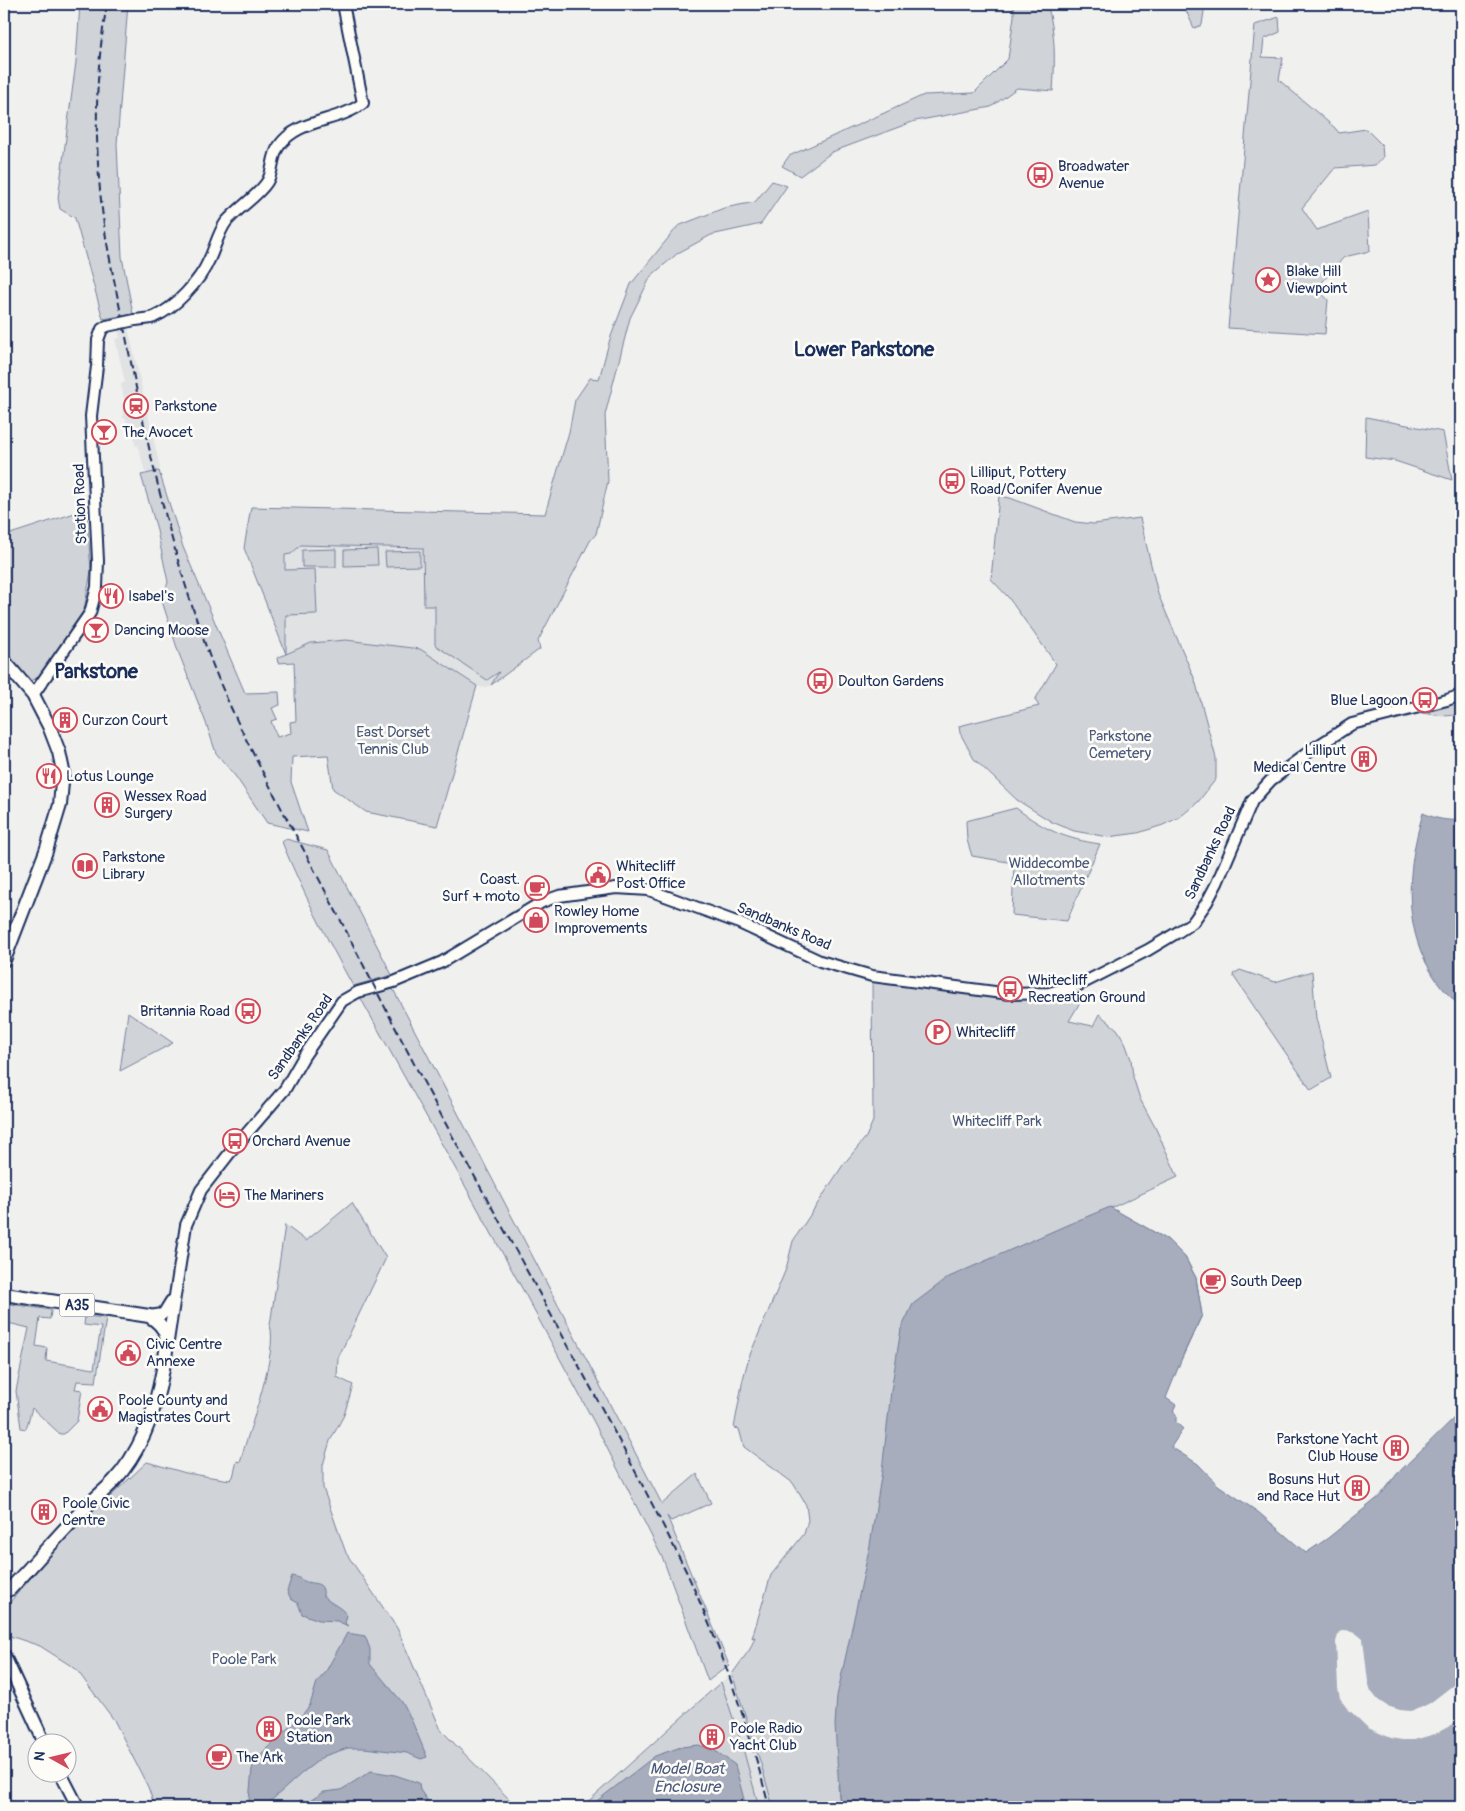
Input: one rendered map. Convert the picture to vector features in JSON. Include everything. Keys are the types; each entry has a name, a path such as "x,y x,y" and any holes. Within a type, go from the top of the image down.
{"highway":[{"path":"4,661 33,695 60,752 63,771 60,805 46,851 4,960"},
{"name":"A35","path":"4,1294 149,1316"},
{"path":"149,1316 163,1328 168,1342"},
{"name":"Sandbanks Road","path":"6,1593 77,1516 114,1481 131,1458 152,1414 168,1342"}],"main road":[{"name":"Station Road","path":"33,695 90,613 97,587 98,569 92,416 98,340 102,329 107,326 153,318 187,292 204,271 224,225 264,186 270,175 274,154 278,146 289,135 305,126 348,111 362,103 343,4"},
{"name":"Sandbanks Road","path":"168,1342 186,1225 201,1190 285,1089 304,1056 342,1001 358,992 390,984 442,962 542,902 559,896 616,888 648,890 738,923 820,961 872,976 1010,994 1049,993 1079,985 1148,950 1192,922 1207,902 1217,883 1252,801 1271,780 1313,749 1352,724 1461,695"},
{"name":"Sandbanks Road","path":"149,1316 163,1314 175,1294"},
{"path":"4,1655 40,1734"},
{"path":"65,1784 78,1807"}],"shaded area":[{"path":"101,258 114,266 160,467 159,471 166,503 156,511 147,472 145,472 138,445 135,446 133,424 127,425 126,418 123,418 122,404 125,403 121,384 125,382 115,339 120,338"},
{"path":"287,532 301,545 423,548 559,569 491,685 483,688 420,649 346,640 311,643 286,655 285,570"},
{"path":"732,1674 773,1807 759,1807 742,1745 721,1682"}],"green space":[{"path":"80,4 128,4 117,144 122,257 133,314 103,319 75,218 60,209 58,198 76,62"},
{"path":"1014,4 1047,4 1053,37 1053,91 1017,88 991,107 915,121 832,152 800,176 782,166 789,156 924,95 974,93 1008,59"},
{"path":"1183,4 1205,4 1202,25 1194,28"},
{"path":"1279,17 1280,32 1264,39 1262,57 1283,58 1279,80 1339,133 1366,129 1382,145 1383,158 1375,165 1335,168 1302,208 1317,230 1368,212 1370,251 1344,257 1317,288 1328,300 1325,334 1228,328 1255,25"},
{"path":"772,181 787,186 761,224 711,235 678,253 651,276 630,318 605,415 608,481 596,534 590,541 538,641 540,649 491,685 499,672 487,680 435,645 435,606 424,606 423,548 301,545 291,554 285,555 285,570 315,569 317,614 286,615 286,654 244,548 251,507 545,514 569,432 575,400 590,378 599,379 610,339 631,284 678,226 724,208 755,202"},
{"path":"1366,417 1443,432 1452,480 1395,461 1365,457"},
{"name":"East Dorset Tennis Club","path":"159,471 183,547 245,693 279,692 280,705 272,708 277,719 271,721 277,737 291,733 290,722 296,721 294,662 278,663 277,658 311,643 346,640 420,649 477,686 437,826 366,812 333,789 328,755 292,757 291,782 308,832 267,823 236,777 216,753 178,651 162,601 168,582 156,526 141,475"},
{"name":"Parkstone Cemetery","path":"999,496 1010,498 1075,522 1094,524 1140,518 1158,594 1195,680 1216,758 1216,779 1198,802 1180,817 1138,833 1108,837 1074,831 1052,822 1017,800 974,759 960,733 959,726 1039,706 1035,700 1056,664 1008,597 991,579"},
{"path":"81,511 87,516 91,571 84,610 39,677 30,681 4,652 4,536"},
{"path":"336,549 336,567 302,567 302,550"},
{"path":"377,549 378,565 344,566 344,550"},
{"path":"420,551 420,566 386,567 385,552"},
{"path":"1461,700 1461,713 1456,715 1447,716 1423,713 1426,709 1450,705"},
{"name":"Widdecombe Allotments","path":"1016,808 1046,828 1076,839 1100,844 1067,921 1012,915 1014,863 972,856 967,840 966,821"},
{"path":"286,839 328,850 392,975 353,986 324,933 298,879 282,842"},
{"path":"1240,970 1275,982 1312,971 1316,1018 1331,1078 1311,1090 1234,977 1233,974"},
{"name":"Whitecliff Park","path":"872,976 1010,994 1067,988 1082,999 1069,1021 1093,1026 1099,1014 1117,1029 1124,1040 1131,1059 1133,1077 1140,1099 1178,1177 1111,1208 1168,1240 1185,1257 1196,1278 1202,1315 1182,1358 838,1785 840,1807 773,1807 732,1674 750,1649 755,1637 752,1638 771,1575 804,1534 808,1520 806,1505 793,1483 744,1447 739,1429 734,1428 749,1357 786,1269 793,1241 843,1165 866,1137 873,1121"},
{"path":"393,989 662,1504 697,1474 711,1503 671,1521 667,1516 729,1665 708,1681 663,1559 595,1424 523,1290 360,997"},
{"path":"128,1012 173,1043 120,1071"},
{"name":"Poole Park","path":"352,1203 386,1258 338,1358 337,1377 353,1385 344,1415 330,1441 323,1465 323,1488 346,1553 397,1628 441,1730 517,1807 155,1807 148,1787 114,1720 76,1669 40,1646 7,1635 4,1609 58,1546 147,1462 186,1473 230,1480 233,1477 237,1461 240,1462 267,1370 271,1337 270,1325 285,1225 306,1241"},
{"path":"4,1303 51,1310 50,1319 40,1318 36,1346 47,1348 46,1361 94,1369 101,1327 84,1325 85,1316 106,1318 96,1382 77,1381 75,1389 82,1390 77,1421 64,1434 60,1434 32,1408 26,1429 21,1428 16,1391 29,1328 4,1322"},
{"path":"721,1682 742,1745 759,1807 582,1807"}],"water":[{"path":"1423,813 1442,819 1461,820 1461,1007 1442,988 1427,965 1418,945 1413,923 1410,902 1413,857"},
{"path":"1110,1207 1168,1240 1185,1257 1196,1278 1202,1315 1166,1398 1176,1405 1173,1412 1176,1414 1176,1422 1183,1429 1171,1447 1198,1464 1218,1485 1258,1512 1306,1553 1328,1538 1380,1496 1397,1474 1461,1411 1461,1807 840,1807 835,1725 837,1696 870,1545 901,1329 913,1304 949,1277"},
{"path":"292,1576 320,1585 323,1596 347,1615 345,1623 348,1626 337,1621 319,1620 302,1614 298,1603 291,1599 287,1591"},
{"path":"347,1633 365,1636 370,1649 370,1664 402,1702 427,1757 421,1759 407,1753 348,1748 324,1756 265,1806 257,1806 249,1801 252,1769 255,1762 310,1705 317,1682 325,1673"},
{"name":"Model Boat Enclosure","path":"699,1745 717,1752 735,1765 746,1807 589,1807 655,1756 681,1747"},
{"path":"371,1771 395,1775 419,1783 420,1790 432,1807 294,1807 300,1800 308,1802 324,1792 341,1790"}],"pier":[{"path":"1346,1630 1357,1634 1363,1639 1368,1682 1371,1691 1378,1700 1387,1706 1410,1711 1430,1703 1461,1679 1461,1717 1435,1734 1414,1740 1391,1738 1368,1728 1346,1707 1340,1698 1336,1642 1339,1632"}],"railway":[{"path":"107,4 100,59 97,114 98,170 104,225 153,464 185,584 212,663 257,761 413,1063 604,1412 686,1571 733,1687 753,1747 769,1807"}],"place":[{"name":"Broadwater Avenue","path":"1040,175"},
{"name":"Blake Hill Viewpoint","path":"1268,280"},
{"name":"Parkstone","path":"136,406"},
{"name":"The Avocet","path":"104,432"},
{"name":"Lilliput, Pottery Road/Conifer Avenue","path":"952,481"},
{"name":"Isabel's","path":"111,596"},
{"name":"Dancing Moose","path":"96,630"},
{"name":"Doulton Gardens","path":"820,681"},
{"name":"Blue Lagoon","path":"1425,700"},
{"name":"Curzon Court","path":"65,720"},
{"name":"Lilliput Medical Centre","path":"1364,759"},
{"name":"Lotus Lounge","path":"49,776"},
{"name":"Wessex Road Surgery","path":"107,805"},
{"name":"Parkstone Library","path":"85,866"},
{"name":"Whitecliff Post Office","path":"598,875"},
{"name":"Coast. Surf + moto","path":"537,888"},
{"name":"Rowley Home Improvements","path":"536,920"},
{"name":"Whitecliff Recreation Ground","path":"1010,989"},
{"name":"Britannia Road","path":"248,1011"},
{"name":"Whitecliff","path":"938,1032"},
{"name":"Orchard Avenue","path":"235,1141"},
{"name":"The Mariners","path":"227,1195"},
{"name":"South Deep","path":"1213,1281"},
{"name":"Civic Centre Annexe","path":"128,1353"},
{"name":"Poole County and Magistrates Court","path":"100,1409"},
{"name":"Parkstone Yacht Club House","path":"1396,1448"},
{"name":"Bosuns Hut and Race Hut","path":"1357,1488"},
{"name":"Poole Civic Centre","path":"44,1512"},
{"name":"Poole Park Station","path":"269,1729"},
{"name":"Poole Radio Yacht Club","path":"712,1737"},
{"name":"The Ark","path":"219,1757"}],"district":[{"name":"Lower Parkstone","path":"864,349"},
{"name":"Parkstone","path":"96,671"}]}
